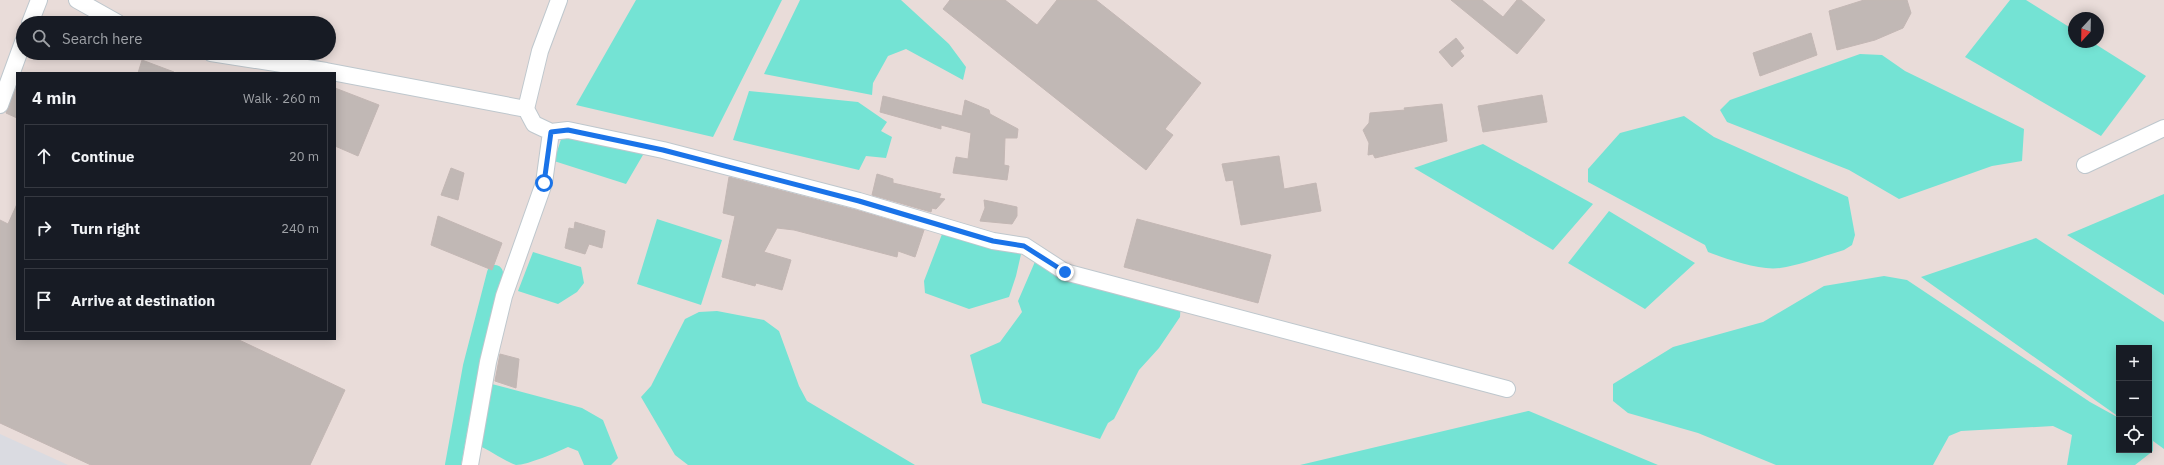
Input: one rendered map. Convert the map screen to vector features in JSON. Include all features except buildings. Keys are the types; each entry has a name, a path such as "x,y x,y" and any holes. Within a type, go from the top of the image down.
{"street":[{"path":"33,16 39,0"},
{"path":"77,0 106,16"},
{"path":"559,0 540,50 526,109 534,124 551,132 568,130 663,150 859,201 993,241 1024,246 1065,272 1507,389"},
{"path":"0,105 16,60"},
{"path":"255,60 329,72"},
{"path":"336,73 526,109"},
{"path":"2085,165 2164,128"},
{"path":"470,465 488,362 502,304 544,183 551,132"}],"shaded area":[{"path":"0,434 68,465 0,465"}],"water":[{"path":"636,0 782,0 713,137 576,105"},
{"path":"800,0 901,0 949,44 966,67 963,80 906,49 888,56 873,83 872,95 764,74"},
{"path":"2010,0 2026,0 2068,26 2068,48 2102,48 2146,76 2101,136 1965,57"},
{"path":"1860,54 1882,55 1905,71 2024,129 2022,161 1992,166 1899,199 1849,170 1727,122 1720,110 1730,100"},
{"path":"749,91 858,102 887,122 881,131 892,137 886,158 866,156 859,170 733,140"},
{"path":"1684,116 1714,137 1848,197 1855,235 1852,245 1844,250 1788,267 1763,268 1753,266 1708,252 1705,245 1588,182 1588,169 1620,133"},
{"path":"564,130 647,148 626,184 554,161"},
{"path":"1483,144 1593,204 1553,250 1414,168"},
{"path":"2164,194 2164,295 2067,235"},
{"path":"1609,211 1695,263 1645,309 1568,263"},
{"path":"657,219 722,240 701,305 637,284"},
{"path":"944,229 1022,250 1009,297 969,309 925,293 924,281"},
{"path":"2036,238 2164,322 2164,449 2153,441 2152,452 2152,345 2116,345 2116,415 1921,277"},
{"path":"533,252 581,267 584,283 577,292 558,304 518,291"},
{"path":"1037,257 1181,300 1180,317 1159,348 1139,370 1114,419 1108,423 1100,439 982,403 970,355 1000,342 1022,312 1018,301"},
{"path":"1884,276 1907,280 2090,402 2116,416 2116,453 2150,453 2135,465 2067,465 2072,435 2053,426 1961,431 1949,436 1933,465 1776,465 1698,433 1628,413 1613,401 1613,384 1673,347 1763,322 1824,286"},
{"path":"717,311 764,320 779,331 799,386 807,401 915,465 688,465 675,455 641,397 651,386 685,319 699,312"},
{"path":"488,383 582,408 603,420 618,458 611,465 584,465 578,451 568,447 535,461 516,465 477,445"},
{"path":"1528,411 1658,465 1300,465"}],"waterway":[{"path":"453,465 471,366 495,273"}],"route":[{"path":"544,183 551,132 568,130 663,150 859,201 993,241 1024,246 1038,253 1065,272"}]}
